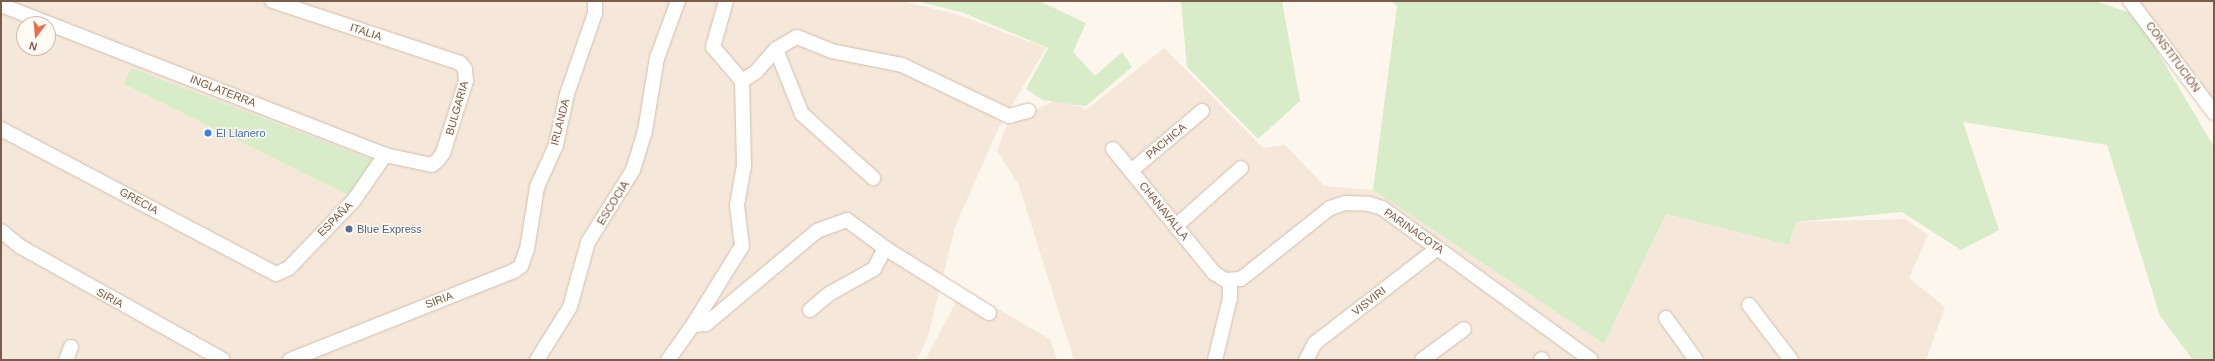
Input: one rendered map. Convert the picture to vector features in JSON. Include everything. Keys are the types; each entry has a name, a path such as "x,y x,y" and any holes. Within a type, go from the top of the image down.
{"street":[{"name":"ITALIA","path":"272,1 460,63"},
{"name":"IRLANDA","path":"521,266 527,249 537,187 556,145 567,94 595,13 595,1"},
{"name":"ESCOCIA","path":"537,360 543,354 570,307 588,242 633,170 645,132 657,58 678,1"},
{"path":"668,360 693,325 742,246 737,205 744,167 742,81 713,46 726,1"},
{"name":"CONSTITUCIÓN","path":"2130,1 2214,113"},
{"name":"INGLATERRA","path":"1,5 385,155 432,165 443,153"},
{"path":"742,81 756,72 776,49 797,38 831,51 902,65 1009,116 1028,111"},
{"path":"776,49 802,114 873,178"},
{"name":"BULGARIA","path":"443,153 466,81 465,69 460,63"},
{"name":"PACHICA","path":"1131,171 1202,112"},
{"name":"GRECIA","path":"1,129 276,274"},
{"name":"CHANAVALLA","path":"1113,149 1214,273 1230,282"},
{"name":"ESPAÑA","path":"276,274 289,268 354,200 385,155"},
{"path":"1176,226 1241,168"},
{"name":"PARINACOTA","path":"1230,282 1241,279 1330,208 1345,203 1369,204 1382,208 1590,360"},
{"path":"693,325 706,324 817,231 847,220 885,248 989,313"},
{"name":"SIRIA","path":"1,231 20,247 223,360"},
{"path":"810,310 828,294 874,269 885,248"},
{"name":"VISVIRI","path":"1306,360 1314,343 1438,248"},
{"name":"SIRIA","path":"290,360 514,271 521,266"},
{"path":"1215,360 1230,298 1230,282"},
{"path":"1749,305 1791,360"},
{"path":"1666,318 1696,360"},
{"path":"1422,360 1464,329"}],"shaded area":[{"path":"1,1 902,1 959,15 1046,48 999,127 955,227 928,336 917,360 1,360"},
{"path":"2132,1 2214,1 2214,107"},
{"path":"1164,48 1263,148 1285,145 1324,186 1373,190 1604,344 1666,214 1789,245 1796,222 1905,219 1928,235 1909,278 1945,307 1926,360 1074,360 1019,186 997,150 1008,123 1062,97 1086,110"},
{"path":"963,289 1050,339 1057,360 925,360"}],"green space":[{"path":"917,1 1039,1 1086,23 1073,52 1095,76 1122,52 1132,67 1086,106 1043,100 1026,89 1048,48 961,12"},
{"path":"1181,1 1282,1 1300,101 1258,139 1187,67"},
{"path":"1390,1 2095,1 2136,15 2214,147 2214,360 2193,360 2160,316 2107,145 1963,122 1999,230 1961,250 1902,212 1796,222 1789,245 1666,214 1604,344 1373,190 1397,6"},
{"path":"131,68 378,162 353,197 124,84"}],"place":[{"name":"El Llanero","path":"208,133"},
{"name":"Blue Express","path":"349,229"}]}
